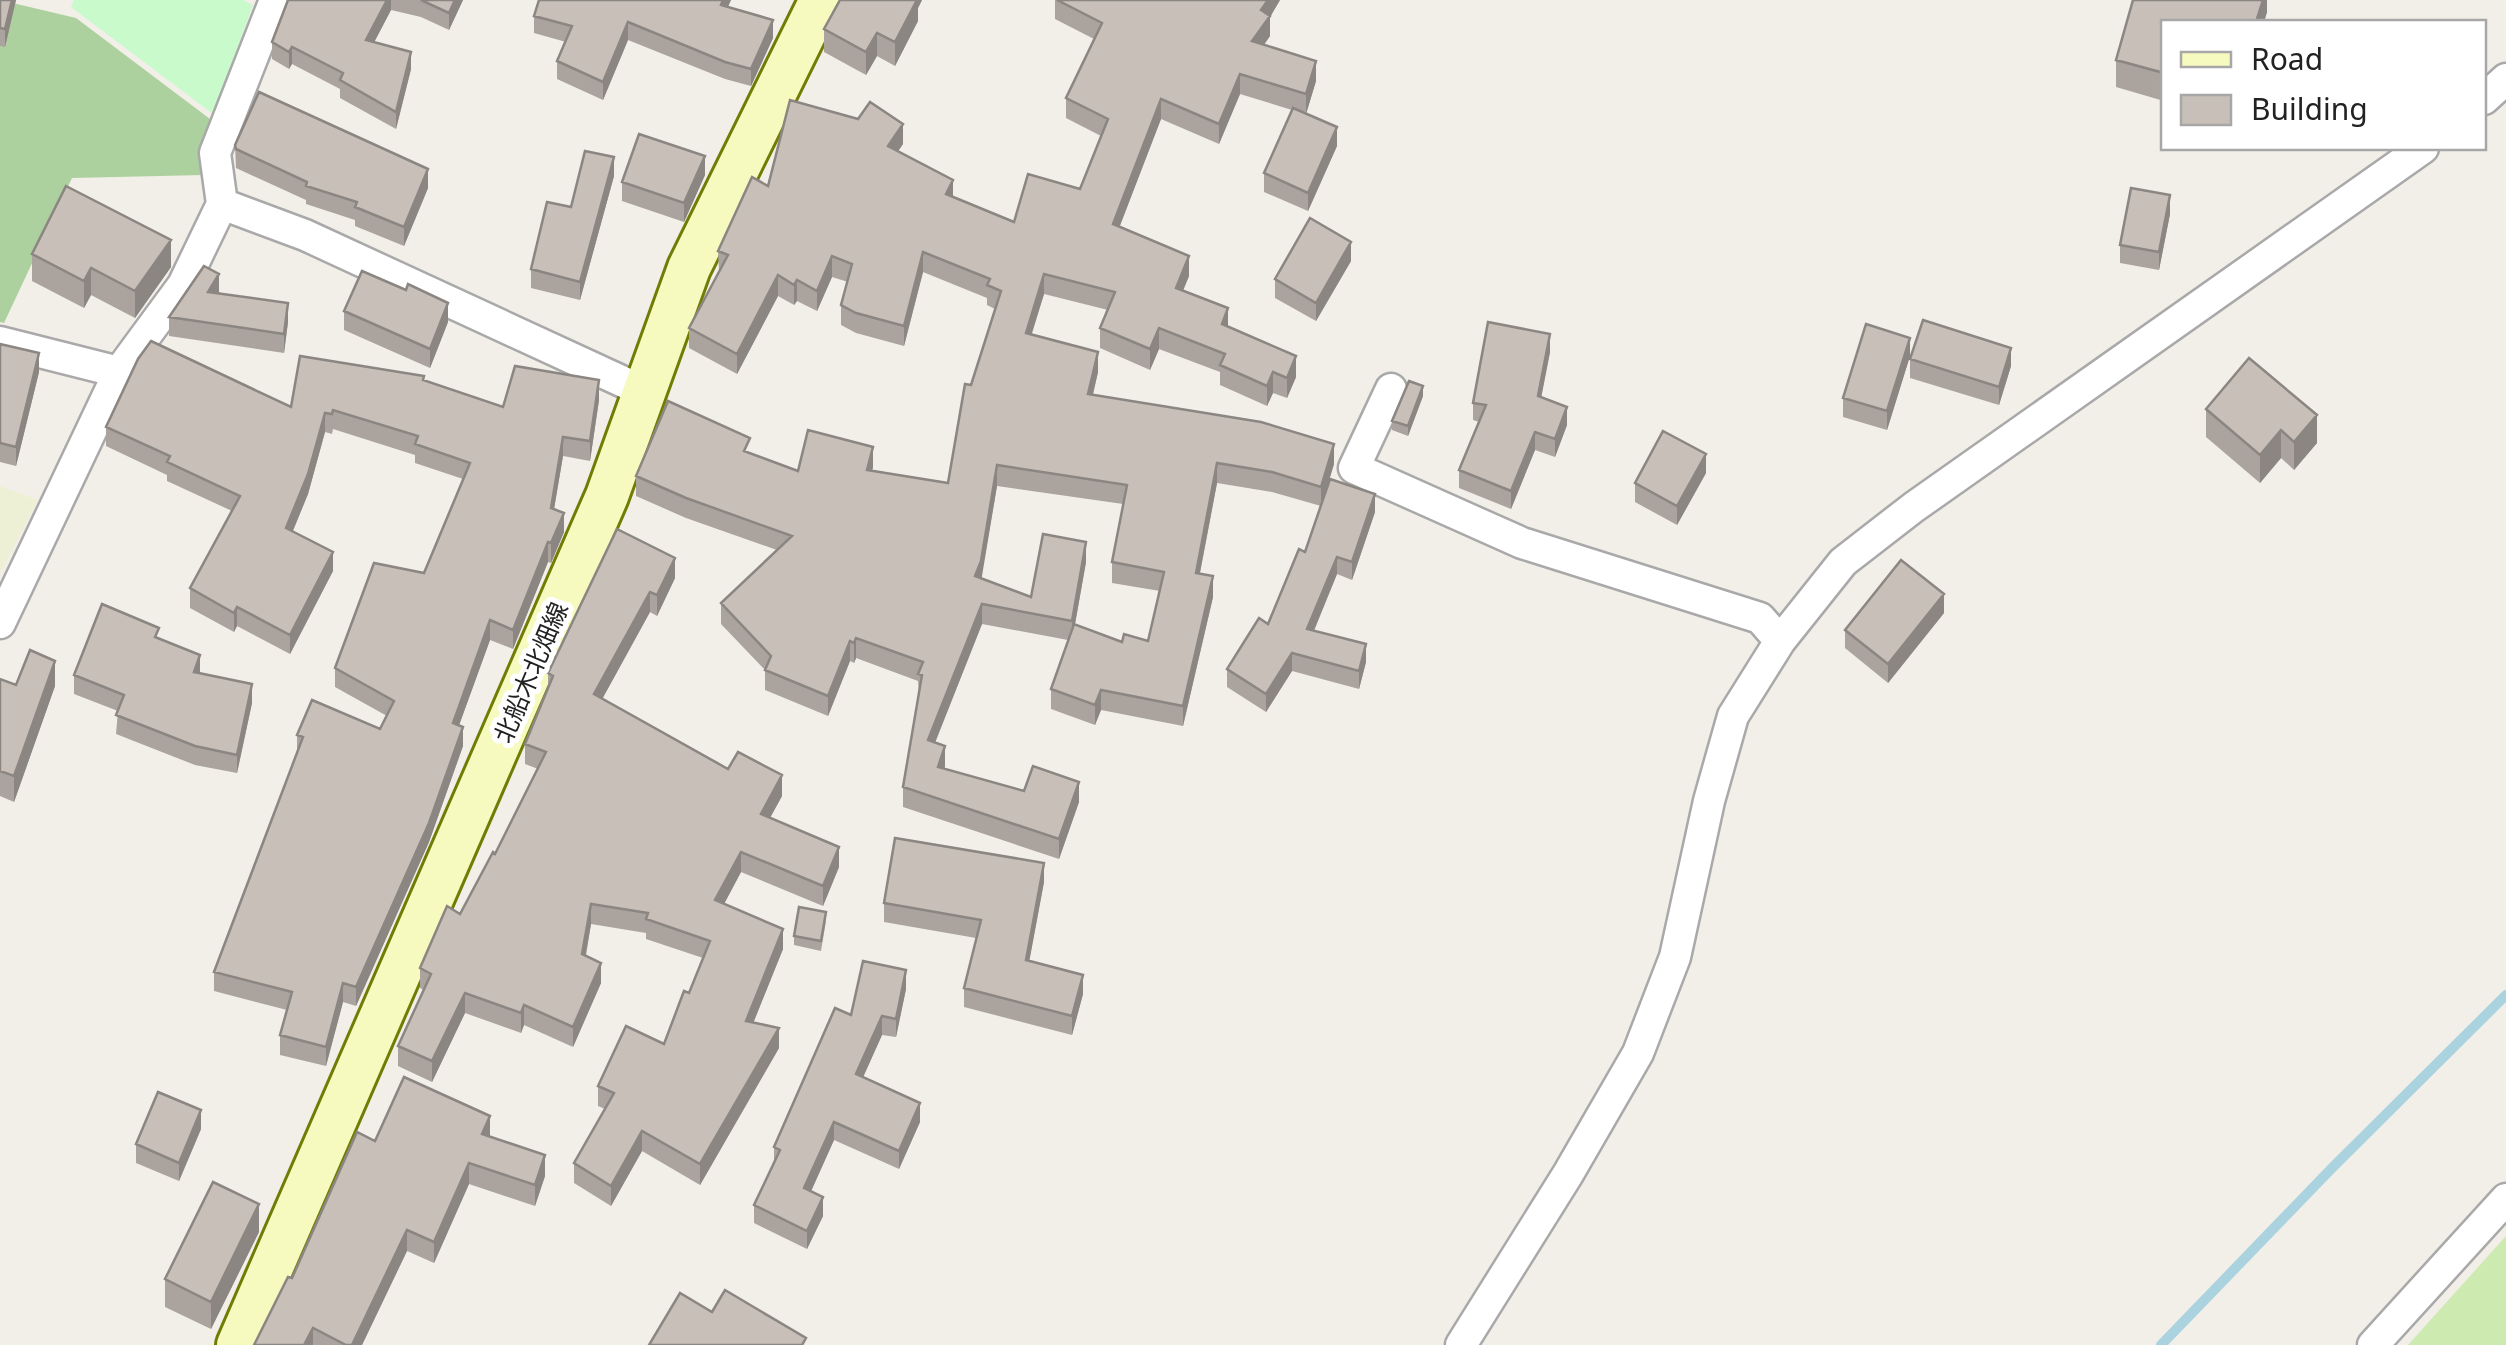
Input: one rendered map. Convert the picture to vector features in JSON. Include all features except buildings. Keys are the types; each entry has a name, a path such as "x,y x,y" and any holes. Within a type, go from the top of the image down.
{"main road":[{"name":"北船木北畑線","path":"238,1345 607,496 689,268 821,0"}],"street":[{"path":"0,623 118,372 183,285 222,204 214,153 271,1"},
{"path":"2486,97 2506,79"},
{"path":"1462,1345 1638,1053 1675,957 1709,801 1733,716 1780,641 1843,562 1914,507 2421,150"},
{"path":"222,204 305,234 644,391"},
{"path":"0,342 118,372"},
{"path":"1392,389 1354,468 1522,542 1760,618 1780,641"},
{"path":"2372,1345 2506,1199"}],"green space":[{"path":"0,0 76,18 210,119 204,175 72,178 4,323 0,322"},
{"path":"74,0 243,0 253,5 213,114 71,7"},
{"path":"0,486 38,500 0,573"},
{"path":"2506,1236 2506,1345 2408,1345"}],"waterway":[{"path":"2161,1345 2506,995"}]}
